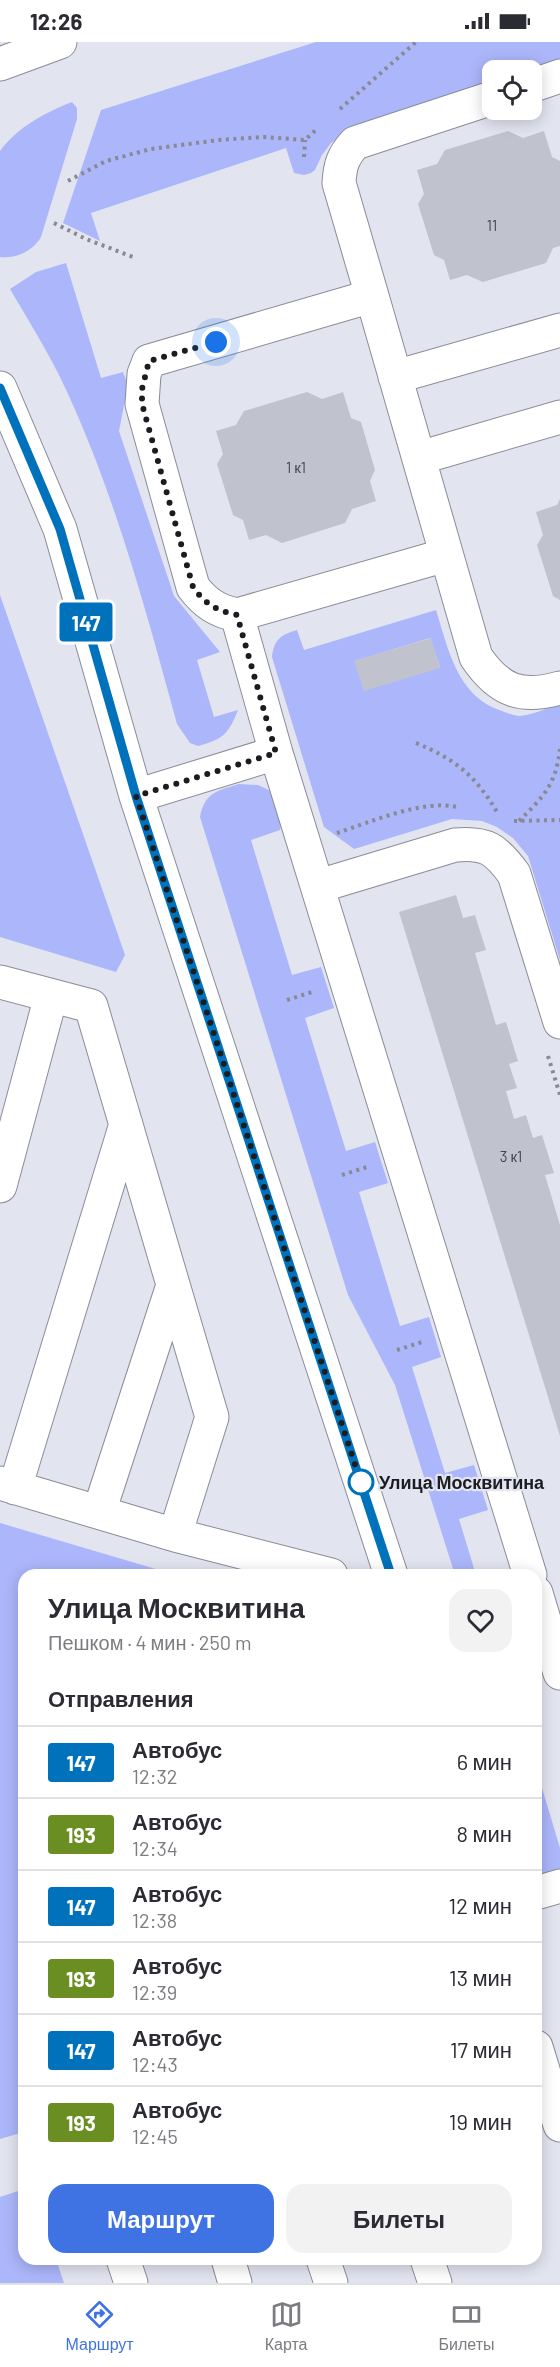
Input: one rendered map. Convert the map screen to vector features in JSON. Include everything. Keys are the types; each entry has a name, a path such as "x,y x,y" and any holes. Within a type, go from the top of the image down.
{"street":[{"path":"0,64 60,42"},
{"path":"542,82 560,76"},
{"path":"482,101 355,143 346,153 340,165 339,183 477,657 489,675 507,688 524,693 543,693 560,688"},
{"path":"372,296 149,361 143,381 142,404 193,587 211,606 237,615 447,555"},
{"path":"395,377 560,330"},
{"path":"0,388 60,529 136,796 389,1569"},
{"path":"419,458 560,417"},
{"path":"237,615 276,753 319,886 528,1569"},
{"path":"136,796 276,753"},
{"path":"319,886 455,845 472,843 487,847 501,855 514,874 560,1022"},
{"path":"0,982 91,1006 212,1417 175,1535"},
{"path":"0,1186 51,996"},
{"path":"126,1124 7,1486 175,1535 308,1569"},
{"path":"99,1512 173,1285"},
{"path":"547,1610 560,1673"},
{"path":"542,1891 560,1886"},
{"path":"542,2066 560,2125"},
{"path":"125,2265 131,2283"},
{"path":"230,2265 235,2283"},
{"path":"325,2265 331,2283"},
{"path":"429,2265 435,2283"}],"path":[{"path":"339,110 416,42"},
{"path":"68,181 106,160 151,149 264,137 305,140 322,125"},
{"path":"54,223 86,239 133,256"},
{"path":"416,743 436,752 466,771 484,790 500,818"},
{"path":"519,821 548,791 554,778 560,749"},
{"path":"548,1055 560,1095"}],"shaded area":[{"path":"316,42 560,42 560,63 542,67 542,60 482,60 482,87 356,127 331,143 311,173 304,175 294,173 286,148 91,213 100,241 63,223 101,110"},
{"path":"72,102 77,108 77,119 41,237 24,253 12,257 0,257 0,151 7,142 32,122"},
{"path":"66,263 101,378 123,372 128,385 119,431 174,596 220,652 197,660 214,717 238,710 224,735 198,746 190,743 177,724 153,636 112,504 79,419 60,377 10,289 36,272"},
{"path":"0,595 125,955 116,972 0,937"},
{"path":"436,610 450,655 474,695 487,704 515,716 535,713 560,704 560,960 528,856 513,838 497,827 482,821 452,819 354,849 324,827 272,657 274,646 279,639 297,630 304,650","holes":["430,638 440,667 355,661"]},
{"path":"239,784 258,785 277,794 284,812 280,830 251,840 292,975 321,967 334,1008 305,1018 346,1151 375,1142 388,1183 359,1192 400,1326 429,1317 441,1357 412,1367 445,1473 474,1465 488,1510 459,1519 474,1569 453,1569 395,1385 348,1295 200,817 205,802 218,791"},
{"path":"0,1523 156,1569 18,1569 18,2134 0,2139"},
{"path":"542,1788 560,1848 560,1871 542,1877"},
{"path":"18,2191 18,2265 58,2265 64,2283 0,2283 0,2197"}],"building":[{"path":"508,131 523,138 544,131 552,157 560,161 560,246 553,248 546,263 483,282 467,275 450,280 444,260 434,255 418,204 424,194 417,170 437,164 445,150"},
{"path":"307,392 322,399 343,392 351,418 361,422 375,470 370,481 376,501 352,509 345,523 282,543 266,535 249,540 243,520 233,515 217,464 223,454 216,431 236,425 244,411"},
{"path":"560,499 560,600 553,596 537,545 543,535 536,512 557,505"},
{"path":"431,638 440,668 364,691 354,661"},
{"path":"456,895 463,918 475,915 486,950 475,953 496,1025 506,1022 518,1061 509,1064 517,1088 506,1091 514,1119 526,1115 533,1138 542,1135 554,1173 545,1175 560,1225 560,1436 399,912"}],"bus line":[{"name":"147","path":"0,388 60,529 136,796 389,1569"}],"place":[{"name":"Улица Москвитина","path":"361,1482"}],"route":[{"path":"216,342 149,361 144,374 142,404 193,587 211,606 237,615 276,753 136,796 363,1489 361,1482"}]}
